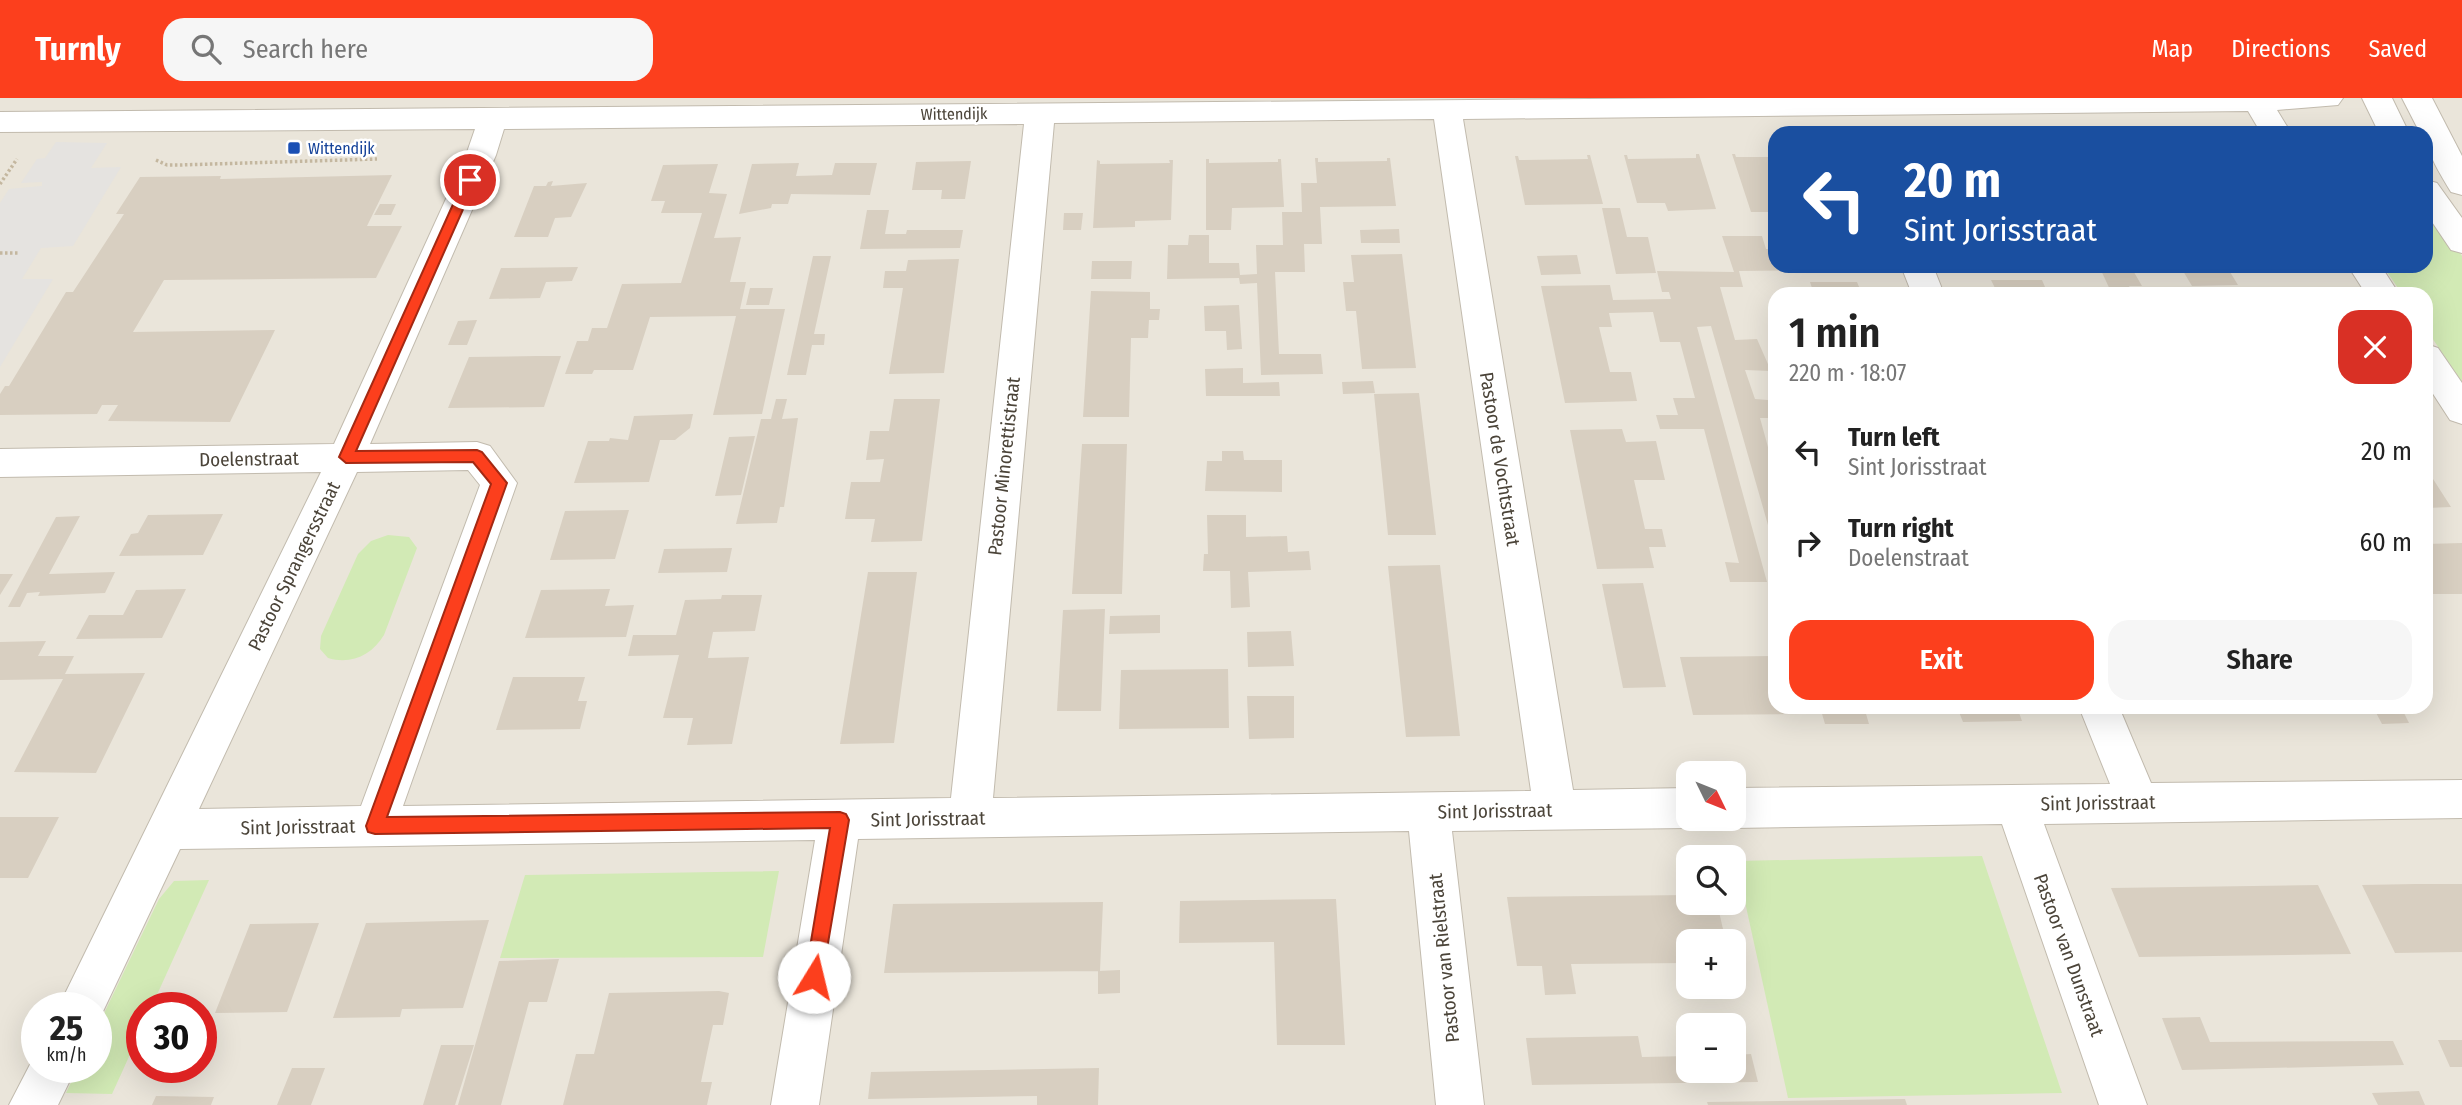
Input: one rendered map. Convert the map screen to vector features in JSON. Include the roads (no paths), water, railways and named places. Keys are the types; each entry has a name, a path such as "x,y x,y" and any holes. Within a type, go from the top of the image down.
{"street":[{"name":"Wittendijk","path":"0,122 493,118 851,106 1040,113 1448,109 1654,102 2257,102 2328,98"},
{"path":"2377,98 2391,126"},
{"path":"2417,98 2431,126"},
{"path":"2257,102 2272,126"},
{"path":"1852,104 1860,126"},
{"name":"Pastoor de Vochtstraat","path":"1448,109 1450,141 1555,810"},
{"name":"Pastoor Minorettistraat","path":"970,818 1040,113"},
{"name":"Pastoor Sprangersstraat","path":"89,992 346,457 481,155 493,118"},
{"path":"2433,129 2462,186"},
{"path":"2433,200 2462,242"},
{"path":"2433,368 2462,411"},
{"name":"Doelenstraat","path":"0,463 477,456 499,483 375,826"},
{"path":"2102,714 2138,802"},
{"name":"Sint Jorisstraat","path":"1746,808 2462,799"},
{"name":"Pastoor van Dunstraat","path":"2016,804 2123,1105"},
{"name":"Sint Jorisstraat","path":"168,829 1676,808"},
{"name":"Pastoor van Rielstraat","path":"1428,811 1460,1105"},
{"path":"795,1105 840,820"},
{"path":"33,1105 44,1083"}],"place":[{"name":"Wittendijk","path":"294,148"}]}
